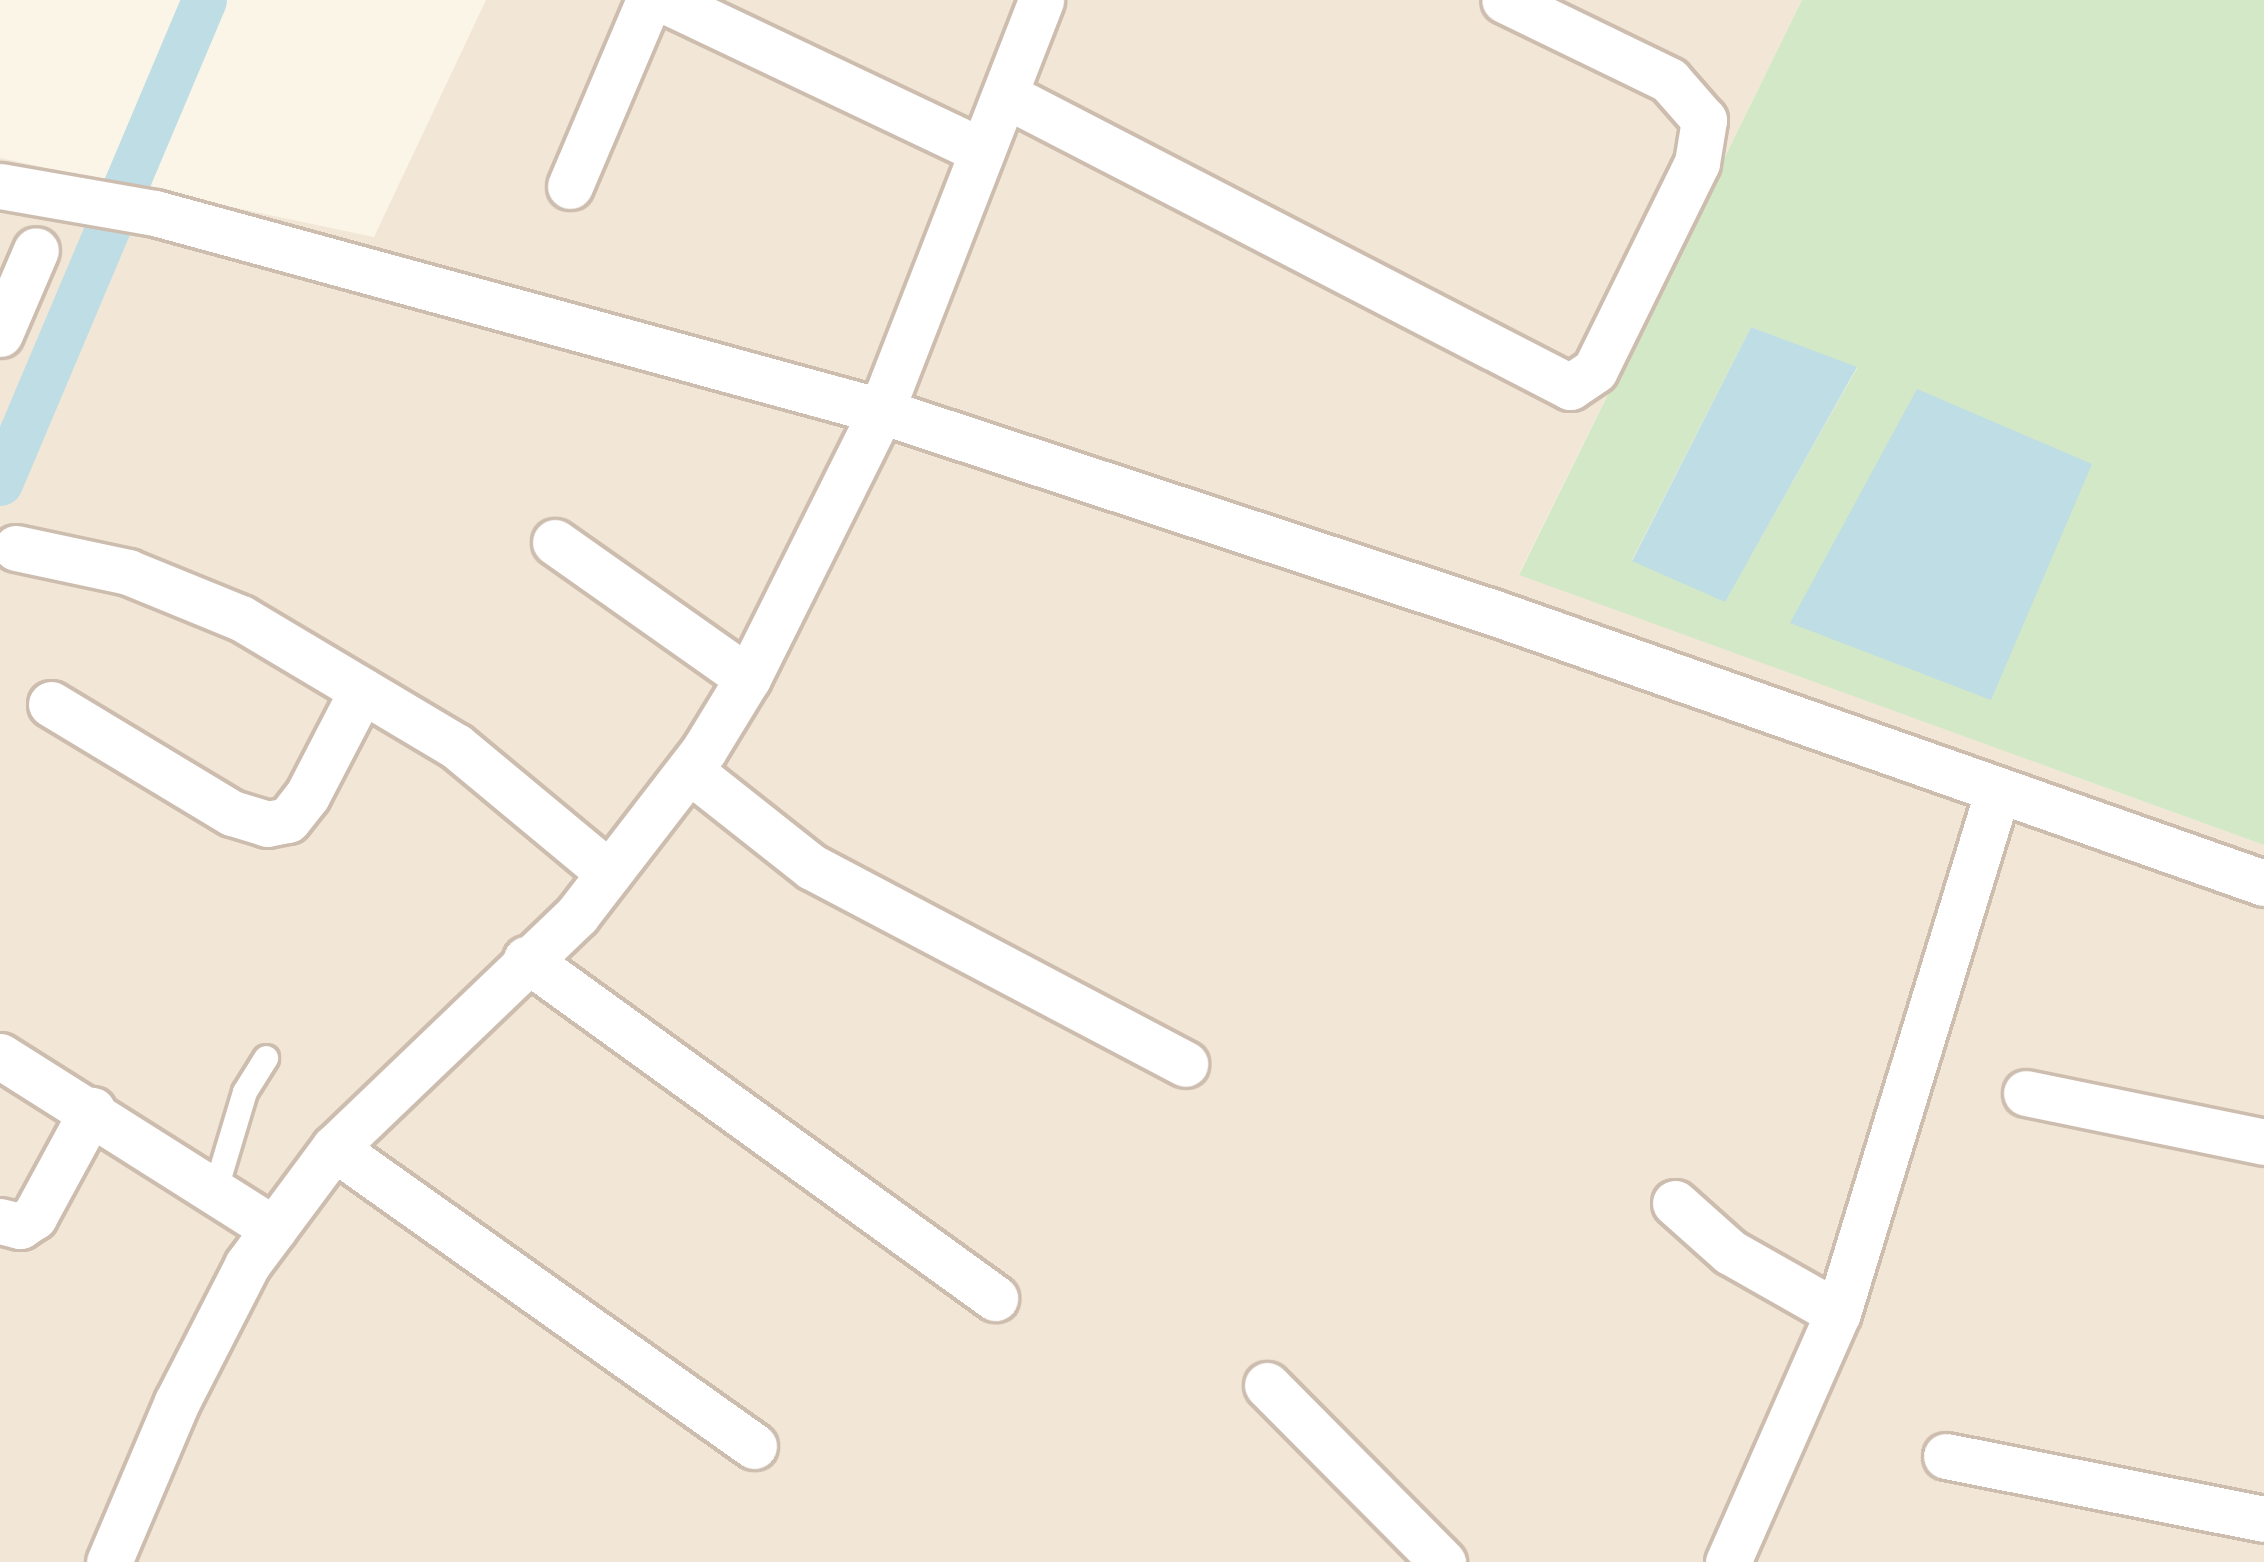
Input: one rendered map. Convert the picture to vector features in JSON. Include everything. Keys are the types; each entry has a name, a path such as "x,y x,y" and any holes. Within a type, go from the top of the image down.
{"street":[{"path":"570,186 649,0"},
{"path":"664,0 982,151"},
{"path":"109,1562 177,1402 247,1265 334,1148 609,873 689,770 748,679 881,411 1041,0"},
{"path":"1006,96 1570,387 1595,370 1697,163 1704,120 1670,80 1504,0"},
{"path":"9,187 155,213 881,411 1495,613 2264,883"},
{"path":"0,334 36,250"},
{"path":"555,542 748,679"},
{"path":"16,548 128,572 222,610 476,760 609,873"},
{"path":"51,704 232,813 267,824 288,820 307,796 362,690"},
{"path":"689,770 812,867 1185,1064"},
{"path":"1728,1562 1838,1313 1997,793"},
{"path":"526,959 995,1298"},
{"path":"0,1056 274,1228"},
{"path":"2026,1093 2264,1142"},
{"path":"0,1221 20,1226 34,1217 92,1110"},
{"path":"334,1148 754,1446"},
{"path":"1675,1203 1730,1252 1838,1313"},
{"path":"1267,1385 1443,1562"},
{"path":"1946,1456 2264,1520"}],"lane":[{"path":"215,1192 245,1092 266,1058"}],"shaded area":[{"path":"486,0 1802,0 1519,574 2264,845 2264,1562 0,1562 0,158 374,237"}],"green space":[{"path":"1802,0 2264,0 2264,845 1519,575","holes":["1751,327 1857,368 1725,601 1632,560"]}],"water":[{"path":"1751,327 1857,367 1725,602 1632,561"},
{"path":"1917,389 2092,464 1991,700 1790,623"}],"waterway":[{"path":"0,483 204,0"}]}
